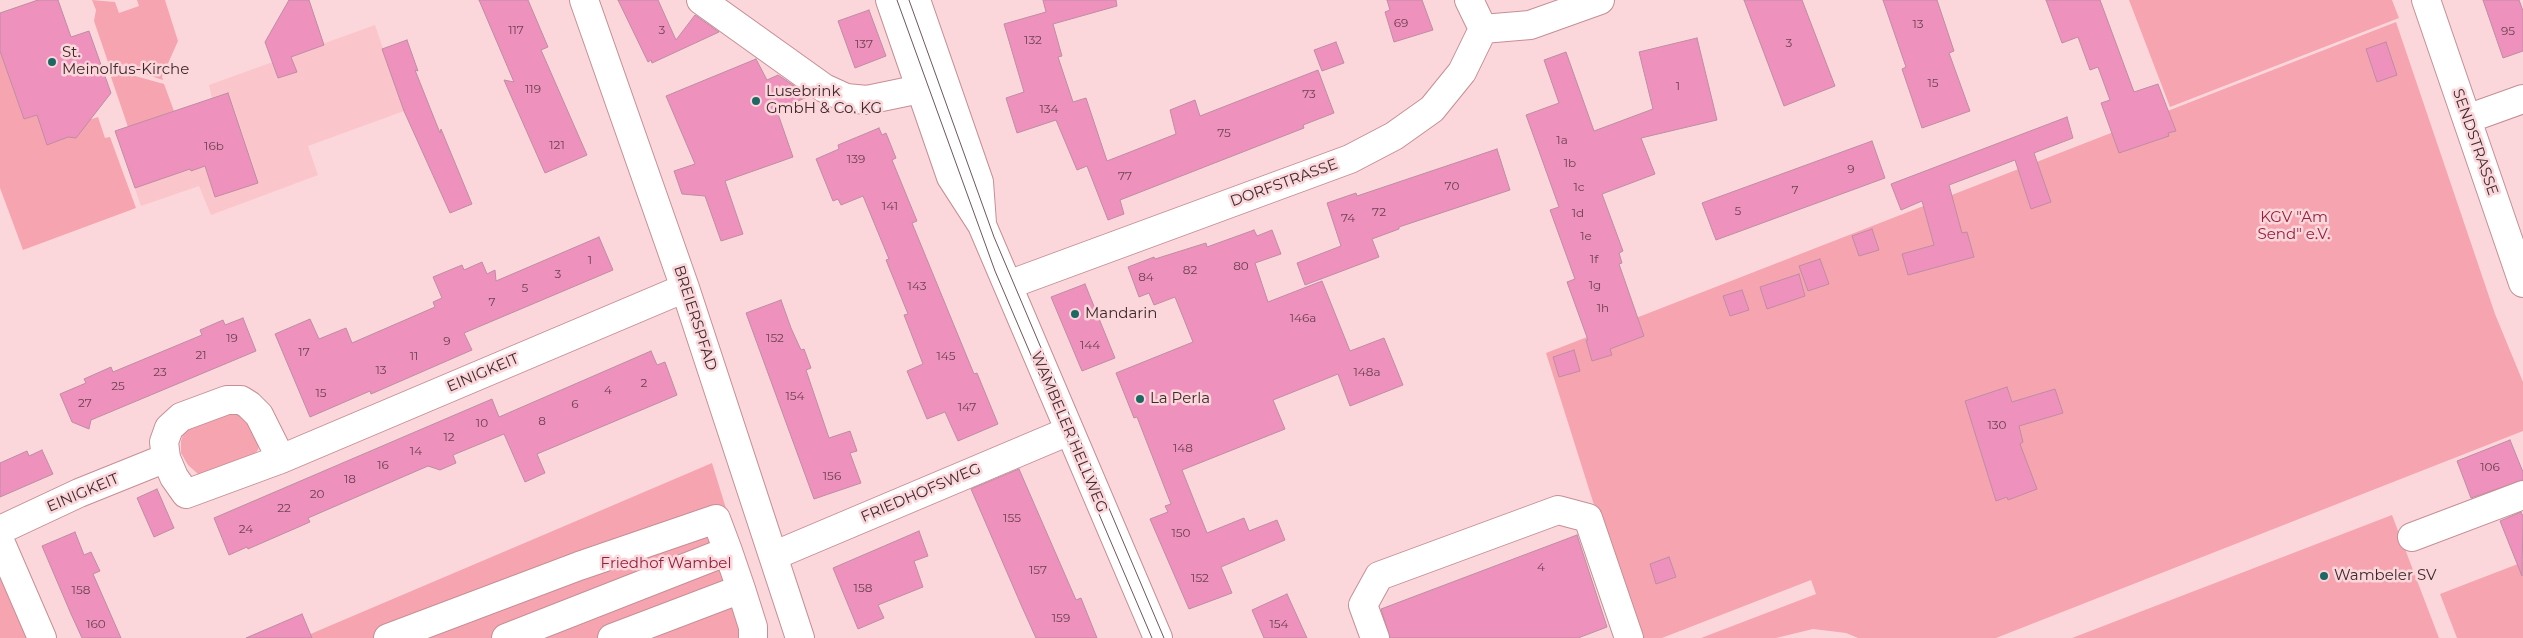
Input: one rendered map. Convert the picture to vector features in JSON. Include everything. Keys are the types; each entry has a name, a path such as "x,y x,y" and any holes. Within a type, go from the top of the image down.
{"street":[{"name":"BREIERSPFAD","path":"584,0 685,288 800,638"},
{"path":"701,0 824,88 846,98 867,100 920,89"},
{"name":"WAMBELER HELLWEG","path":"890,0 952,177 982,225 1158,638"},
{"name":"WAMBELER HELLWEG","path":"916,0 980,182 982,225"},
{"path":"1469,0 1483,29 1530,25 1600,0"},
{"name":"SENDSTRASSE","path":"2426,0 2523,283"},
{"name":"DORFSTRASSE","path":"1008,285 1350,159 1394,136 1432,109 1462,72 1483,29"},
{"path":"2467,119 2523,99"},
{"name":"EINIGKEIT","path":"281,458 259,415 249,404 241,400 232,399 181,417 169,428 164,442 166,458 174,477 186,494 281,458 685,288"},
{"name":"FRIEDHOFSWEG","path":"773,556 1069,430"},
{"name":"EINIGKEIT","path":"0,530 79,493 166,458"},
{"path":"2412,537 2523,495"},
{"path":"1375,638 1363,605 1379,576 1558,510 1588,518 1629,638"},
{"path":"388,638 580,566 716,519 741,588 753,627 753,638"},
{"path":"0,541 42,638"},
{"path":"506,638 728,551"},
{"path":"580,566 594,605"},
{"path":"612,638 741,588"}],"shaded area":[{"path":"375,25 404,111 308,146 318,175 211,215 199,186 141,206 115,131 212,98 209,85"}],"green space":[{"path":"92,0 115,2 119,13 139,6 137,0 165,0 178,41 162,77 163,80 108,62 94,21 96,10"},
{"path":"2129,0 2392,0 2399,18 2170,107"},
{"name":"KGV \"Am Send\" e.V.","path":"2396,22 2495,314 2523,382 2523,431 1996,638 1858,638 1846,633 1813,629 1776,638 1701,638 1816,594 1811,580 1662,638 1636,638 1546,353"},
{"path":"0,51 24,119 37,115 68,137 73,137 81,132 80,123 98,117 105,138 110,137 136,208 23,250 0,188"},
{"path":"124,73 164,84 174,111 128,127 111,77"},
{"path":"236,408 247,413 260,440 258,450 252,457 210,475 198,474 188,465 181,453 181,441 184,432 191,426"},
{"name":"Friedhof Wambel","path":"712,463 766,638 301,638 548,533"},
{"name":"Wambeler SV","path":"2392,515 2439,638 2072,638"},
{"path":"0,562 33,638 0,638"},
{"path":"2523,562 2523,638 2457,638 2440,594"}],"building":[{"name":"St. Meinolfus-Kirche","path":"38,0 58,0 71,37 89,31 111,93 76,138 68,137 47,145 37,115 24,119 0,51 0,13"},
{"path":"289,0 309,0 324,45 291,57 297,72 278,78 265,42"},
{"path":"479,0 528,0 548,47 541,50 587,155 545,173 504,80 514,82"},
{"path":"618,0 658,0 676,40 695,15 719,32 652,63 651,60 648,62"},
{"path":"1043,0 1116,0 1117,6 1053,24 1062,56 1058,57 1073,102 1086,98 1107,161 1176,134 1170,110 1195,100 1200,116 1318,70 1334,113 1303,125 1304,128 1120,200 1124,214 1108,220 1087,166 1077,170 1056,120 1017,133 1006,98 1024,92 1004,24 1046,12"},
{"path":"1387,0 1422,0 1433,30 1394,42 1385,12 1390,10"},
{"path":"1744,0 1802,0 1835,86 1784,106"},
{"path":"1883,0 1937,0 1954,51 1949,53 1970,111 1922,128 1902,69 1906,67"},
{"path":"2046,0 2100,0 2134,92 2158,84 2176,131 2168,133 2169,136 2119,153 2101,103 2110,100 2098,67 2090,70 2078,37 2062,43"},
{"path":"2483,0 2519,0 2523,11 2523,51 2503,58"},
{"path":"869,10 886,56 855,68 838,21"},
{"path":"1697,38 1717,120 1641,138 1655,174 1602,194 1623,251 1619,253 1622,263 1619,264 1644,336 1610,349 1612,355 1592,361 1586,340 1588,340 1567,282 1575,279 1550,210 1559,207 1526,115 1559,103 1544,60 1566,52 1594,131 1653,109 1639,52"},
{"path":"407,40 418,71 415,70 440,133 441,129 472,204 450,213 404,111 382,49"},
{"path":"1336,42 1344,63 1322,71 1314,50"},
{"path":"2386,42 2397,75 2377,82 2366,49"},
{"path":"756,59 767,80 778,75 809,96 777,111 793,157 725,181 743,234 721,241 705,196 682,194 674,171 695,164 666,96"},
{"path":"228,93 258,183 215,197 205,166 191,171 190,169 135,188 115,131"},
{"path":"2067,117 2073,138 2034,153 2051,202 2031,209 2015,160 1949,185 1962,233 1967,232 1974,257 1908,275 1902,254 1934,245 1922,201 1901,210 1891,184"},
{"path":"879,128 882,135 886,133 896,158 892,160 917,221 912,223 974,374 977,373 998,424 958,441 945,412 927,419 907,371 923,364 904,315 908,314 886,260 889,259 863,196 841,205 838,199 833,201 816,159 839,149 838,145"},
{"path":"1872,141 1885,178 1716,240 1702,203"},
{"path":"1497,149 1510,190 1399,227 1399,229 1372,239 1379,257 1305,285 1297,263 1341,246 1327,203 1356,193 1357,196"},
{"path":"1872,229 1879,250 1859,256 1852,236"},
{"path":"1254,230 1257,236 1272,230 1281,254 1255,263 1268,302 1322,281 1350,351 1384,338 1403,385 1350,406 1338,374 1273,400 1285,429 1182,470 1207,533 1244,518 1249,531 1277,520 1285,540 1221,567 1232,593 1189,609 1150,519 1168,512 1165,506 1171,504 1137,417 1134,418 1116,373 1193,342 1175,297 1154,305 1149,293 1139,297 1128,267 1154,257 1155,259 1206,243 1207,247"},
{"path":"599,237 613,270 464,333 472,350 371,394 370,391 310,417 275,334 310,319 319,339 346,328 352,343 435,307 433,302 442,298 433,277 462,265 464,270 482,262 487,274 495,270 496,281"},
{"path":"1820,259 1829,284 1808,291 1799,266"},
{"path":"1799,274 1805,296 1767,309 1760,287"},
{"path":"1085,284 1115,358 1082,371 1051,297"},
{"path":"1742,290 1749,310 1730,316 1723,296"},
{"path":"781,300 791,328 801,350 804,349 811,368 806,370 829,438 850,431 857,451 850,453 861,483 814,499 746,313"},
{"path":"243,318 256,351 91,420 89,429 72,422 60,394 86,383 84,379 111,367 113,372 202,335 200,330 223,320 225,325"},
{"path":"1574,350 1580,371 1559,377 1553,357"},
{"path":"651,351 657,365 665,362 677,395 537,454 545,473 525,482 504,434 453,455 456,463 440,470 428,466 308,518 310,522 248,549 247,547 229,555 214,518 492,399 499,417"},
{"path":"2007,387 2012,402 2055,389 2063,413 2019,426 2023,442 2020,444 2037,489 2008,500 2007,497 1996,501 1965,401"},
{"path":"2510,440 2523,472 2523,480 2471,498 2457,461"},
{"path":"42,450 53,474 0,497 0,463 27,451 29,456"},
{"path":"1019,469 1076,600 1081,598 1097,638 1036,638 971,489"},
{"path":"157,489 174,528 154,537 137,498"},
{"path":"2521,512 2523,516 2522,576 2500,521"},
{"path":"919,531 928,556 914,561 923,587 878,605 884,618 858,629 833,568"},
{"path":"75,532 84,555 91,552 100,571 93,574 121,638 82,638 71,614 42,546"},
{"path":"1577,535 1607,627 1578,638 1390,638 1381,609"},
{"path":"1669,557 1676,577 1656,584 1650,564"},
{"path":"1287,594 1307,638 1264,638 1252,610"},
{"path":"302,614 312,638 246,638"}],"tram line":[{"path":"897,0 995,271 1152,638"},
{"path":"909,0 994,237 1164,638"}],"place":[{"name":"St. Meinolfus-Kirche","path":"52,62"},
{"name":"Lusebrink GmbH & Co. KG","path":"756,101"},
{"name":"Mandarin","path":"1075,314"},
{"name":"La Perla","path":"1140,399"},
{"name":"Wambeler SV","path":"2324,576"}]}
